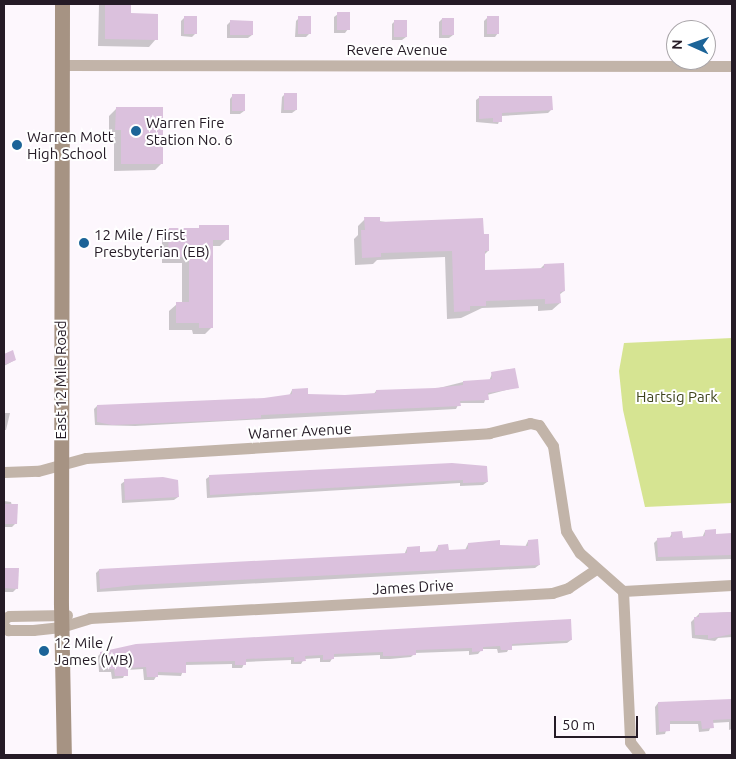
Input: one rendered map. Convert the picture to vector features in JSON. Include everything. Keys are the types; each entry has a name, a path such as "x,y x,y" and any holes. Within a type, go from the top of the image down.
{"main road":[{"name":"East 12 Mile Road","path":"62,4 61,620 64,755"}],"street":[{"name":"Revere Avenue","path":"62,65 732,66"},
{"name":"Warner Avenue","path":"4,472 38,471 86,458 428,438 489,433 518,424 539,425 554,446 566,531 580,553 596,569"},
{"path":"596,569 623,591 732,585"},
{"name":"James Drive","path":"4,619 9,616 61,620 552,594 568,588 596,569"},
{"path":"623,591 630,742 640,755"},
{"name":"James Drive","path":"4,626 8,630 33,630 61,620"}],"green space":[{"name":"Hartsig Park","path":"732,338 732,503 645,507 623,410 619,371 624,343"}],"building":[{"path":"105,4 131,4 131,13 158,14 158,40 105,39"},
{"path":"337,12 350,12 350,30 337,30"},
{"path":"184,16 197,16 197,34 184,34"},
{"path":"298,16 311,16 311,34 298,34"},
{"path":"487,16 499,16 499,34 487,34"},
{"path":"442,18 454,18 454,35 442,35"},
{"path":"230,20 253,21 253,35 230,35"},
{"path":"394,20 407,20 407,37 394,37"},
{"path":"284,93 297,93 297,110 284,110"},
{"path":"232,94 245,94 245,111 232,111"},
{"path":"479,96 552,96 553,110 502,113 502,122 493,122 493,118 479,119"},
{"path":"116,107 163,107 163,164 121,164 121,130 115,130"},
{"path":"364,217 380,217 380,222 483,218 484,234 489,234 489,251 485,251 485,270 544,268 544,264 564,263 565,291 560,292 561,303 545,304 545,299 486,301 486,306 470,306 470,311 454,312 452,251 381,253 381,257 362,258 361,230 365,230"},
{"path":"199,225 229,225 229,240 213,240 213,328 199,328 199,323 176,323 176,302 189,302 189,257 168,257 169,228 199,228"},
{"path":"13,350 16,360 4,365 4,354"},
{"path":"515,368 519,388 488,393 489,400 460,401 461,406 261,415 261,418 233,420 112,425 97,422 97,405 264,398 292,394 292,389 308,388 308,394 345,395 376,393 376,390 435,388 463,385 463,381 492,379 491,372"},
{"path":"452,463 487,466 488,482 463,483 463,480 210,495 209,475"},
{"path":"163,477 178,480 179,497 125,500 124,479"},
{"path":"4,504 18,504 17,524 4,524"},
{"path":"716,529 716,534 732,533 732,555 658,557 657,538 672,537 671,532 682,531 683,538 705,536 705,530"},
{"path":"538,539 540,565 135,585 100,589 99,569 407,553 407,547 420,546 420,552 438,551 438,545 448,544 449,550 468,549 468,543 500,540 500,545 528,546 528,540"},
{"path":"4,568 19,568 18,589 4,588"},
{"path":"732,612 732,634 708,639 708,635 695,635 694,617 699,617 699,613"},
{"path":"571,619 572,640 512,644 512,650 501,650 500,646 483,647 483,651 472,652 472,648 416,650 416,655 383,656 383,652 334,654 334,659 323,660 323,655 305,656 306,661 294,662 294,657 246,659 246,665 235,665 235,661 186,662 186,673 158,672 158,677 147,677 146,667 128,668 128,676 115,676 114,669 101,669 100,652 136,644"},
{"path":"732,699 732,719 713,720 714,728 702,729 701,721 670,721 670,731 659,732 658,702"}],"place":[{"name":"Warren Fire Station No. 6","path":"136,131"},
{"name":"Warren Mott High School","path":"17,145"},
{"name":"12 Mile / First Presbyterian (EB)","path":"84,243"},
{"name":"12 Mile / James (WB)","path":"44,651"}]}
